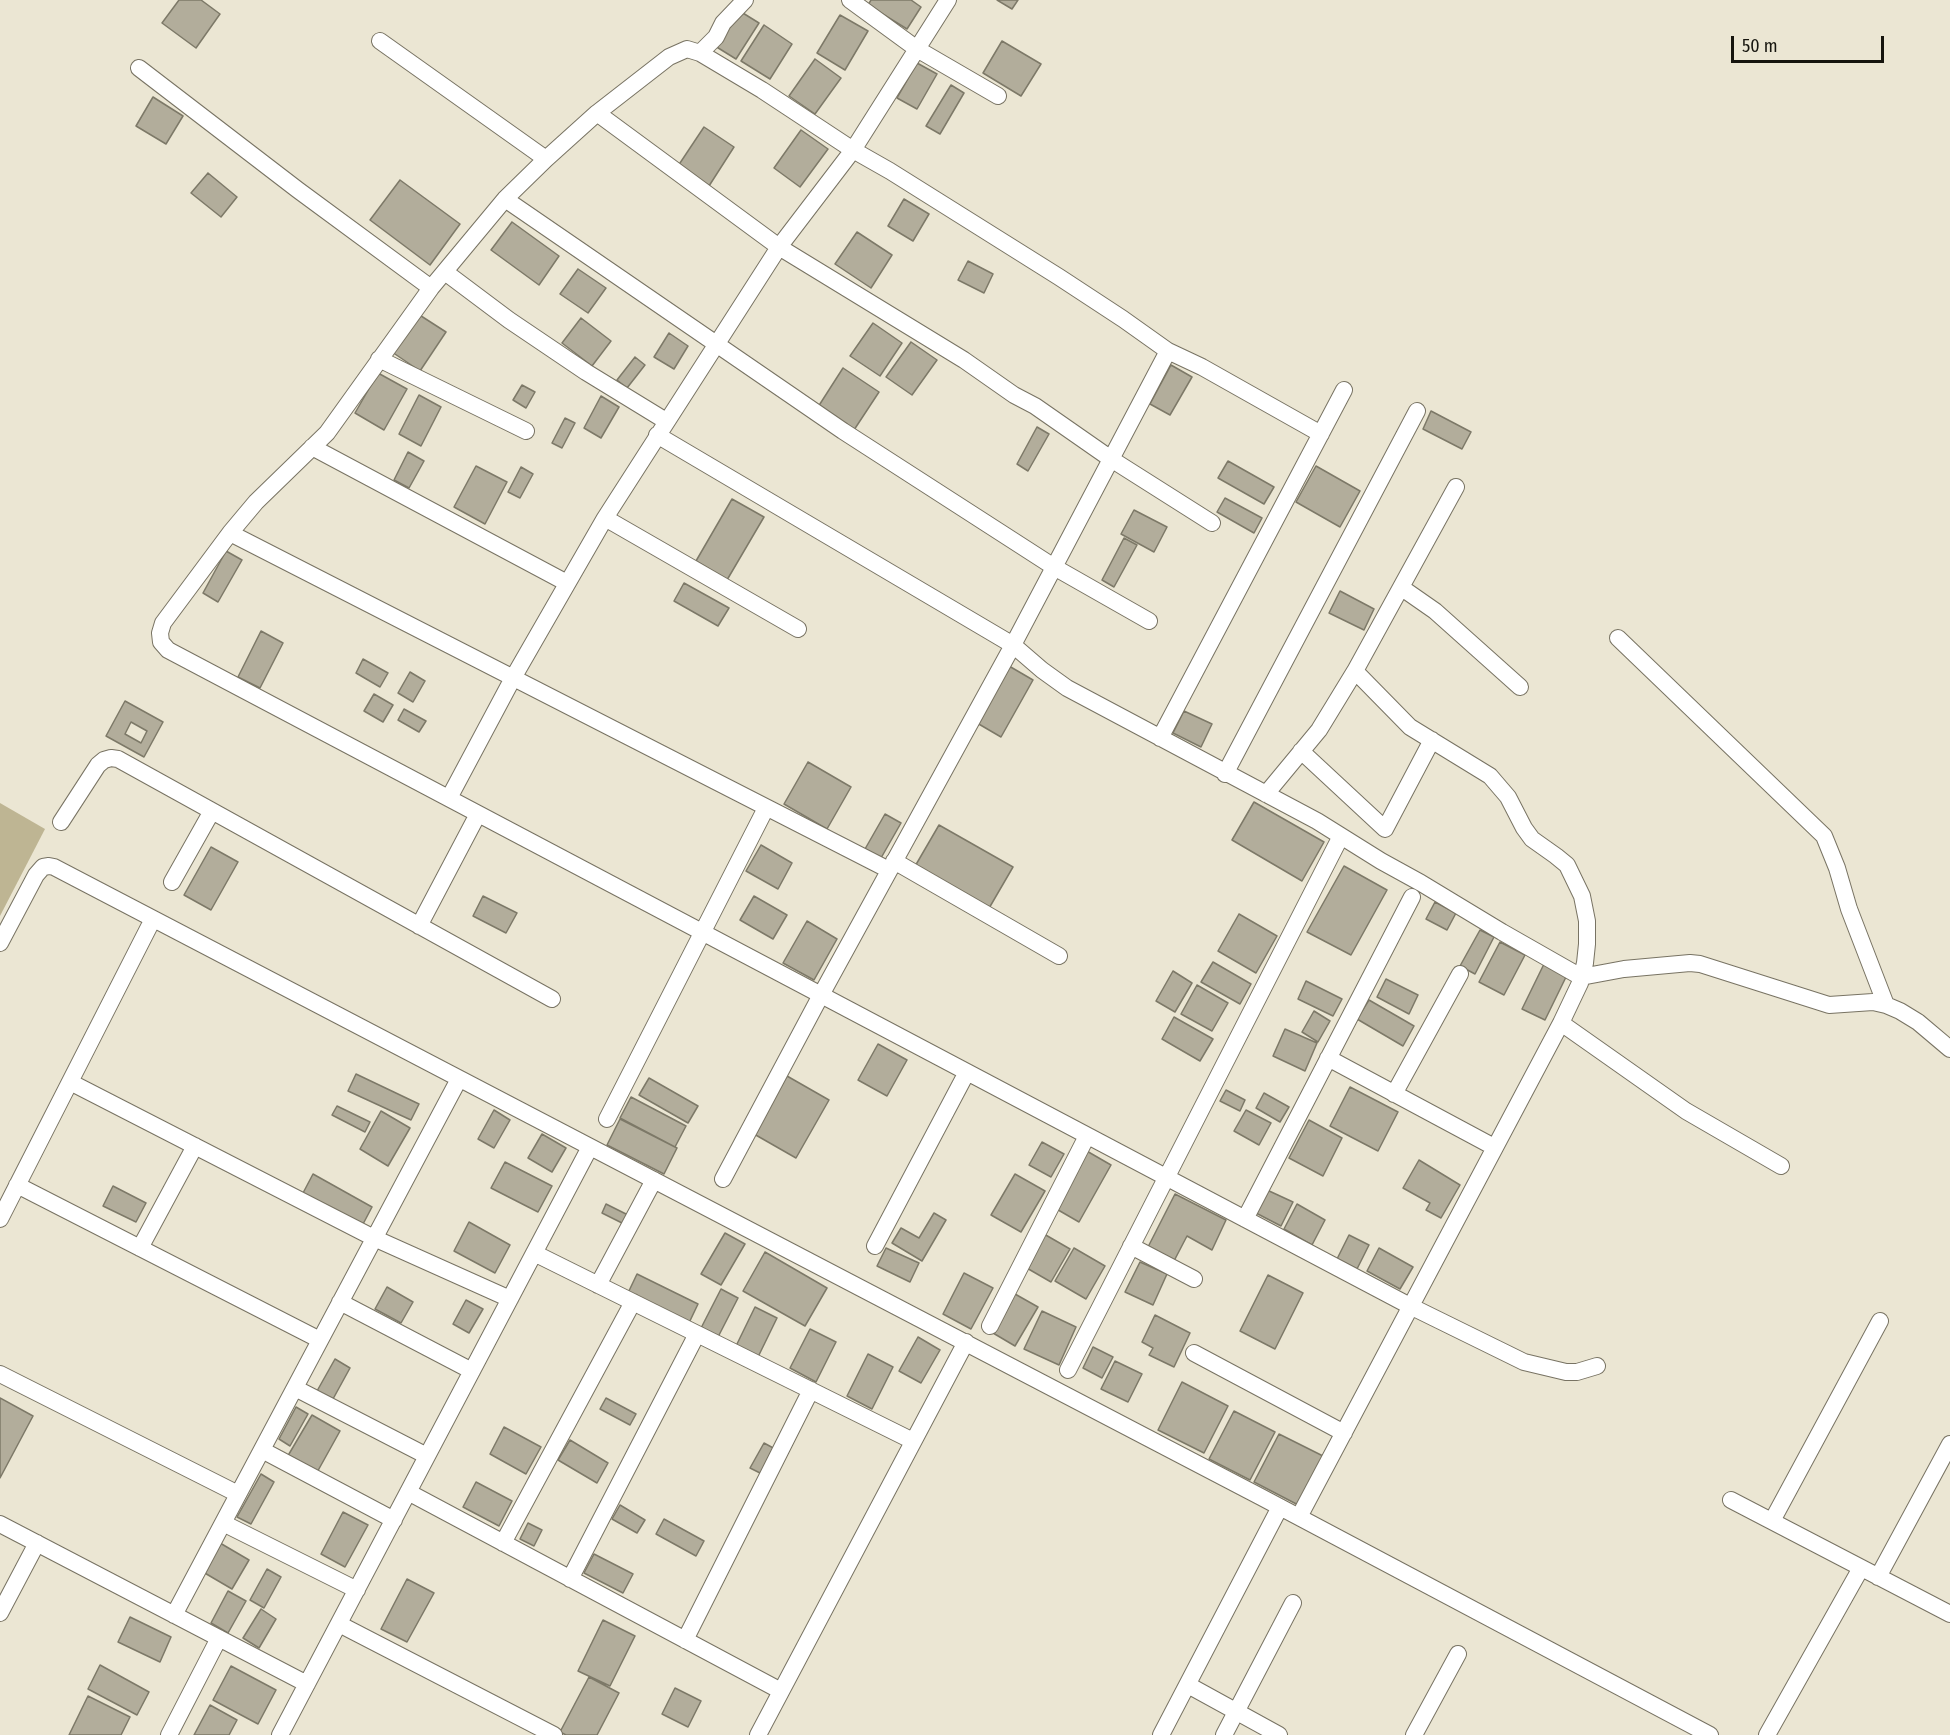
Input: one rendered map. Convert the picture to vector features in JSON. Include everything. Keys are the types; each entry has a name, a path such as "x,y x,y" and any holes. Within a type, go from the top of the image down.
{"street":[{"path":"700,53 716,37 723,23 745,0"},
{"path":"850,0 917,50 998,96"},
{"path":"449,798 513,678 605,518 779,247 853,150 948,0"},
{"path":"380,41 546,159"},
{"path":"1321,434 1202,366 1167,351 1068,284 853,150 762,90 700,53 687,49 679,51 597,113 505,199 431,288 338,419 256,502 230,532 163,623 160,633 161,642 168,650 1410,1306 1524,1362 1566,1372 1577,1372 1597,1366"},
{"path":"139,68 431,288"},
{"path":"597,113 779,247 964,360 1111,459 1212,523"},
{"path":"505,199 824,418 1054,567 1149,621"},
{"path":"445,272 508,320 586,372 662,428 1013,645 1067,688 1341,836 1581,977 1624,969 1700,964 1829,1005 1873,1002 1886,1005 1918,1023 1950,1049"},
{"path":"723,1179 1013,645 1167,351"},
{"path":"379,359 526,431"},
{"path":"1160,738 1344,390"},
{"path":"1225,774 1417,411"},
{"path":"312,447 567,583"},
{"path":"1266,794 1318,730 1355,671 1456,487"},
{"path":"605,518 798,629"},
{"path":"230,532 766,808 892,866 1059,956"},
{"path":"1402,588 1435,611 1520,687"},
{"path":"1618,638 1824,836 1886,1005"},
{"path":"1299,1517 1562,1023 1575,996 1585,963 1587,921 1582,896 1567,865 1532,839 1508,797 1490,776 1403,722 1355,671"},
{"path":"1301,751 1385,829 1432,740"},
{"path":"61,822 98,765 111,758 126,763 552,999"},
{"path":"607,1119 766,808"},
{"path":"172,882 212,811"},
{"path":"419,926 478,814"},
{"path":"1068,1370 1341,836"},
{"path":"0,943 36,875 43,867 54,867 966,1342 1710,1735"},
{"path":"1245,1220 1412,897"},
{"path":"0,1219 153,919"},
{"path":"1394,1094 1460,974"},
{"path":"1562,1023 1686,1112 1781,1166"},
{"path":"1328,1058 1494,1147"},
{"path":"875,1246 967,1072"},
{"path":"174,1615 459,1079"},
{"path":"70,1083 374,1238 510,1299"},
{"path":"990,1326 1087,1136"},
{"path":"140,1248 195,1146"},
{"path":"280,1735 590,1147"},
{"path":"598,1284 654,1180"},
{"path":"18,1185 320,1340"},
{"path":"1131,1246 1194,1279"},
{"path":"534,1253 913,1441"},
{"path":"340,1302 472,1371"},
{"path":"503,1543 633,1302"},
{"path":"1772,1521 1880,1322"},
{"path":"570,1579 697,1334"},
{"path":"758,1735 966,1342"},
{"path":"1194,1353 1344,1433"},
{"path":"0,1374 238,1494"},
{"path":"295,1388 427,1456"},
{"path":"685,1640 812,1390"},
{"path":"1878,1577 1950,1444"},
{"path":"262,1450 394,1520"},
{"path":"408,1492 781,1691"},
{"path":"1731,1500 1950,1614"},
{"path":"1161,1735 1280,1507"},
{"path":"223,1522 357,1590"},
{"path":"0,1524 307,1684"},
{"path":"0,1613 37,1543"},
{"path":"1767,1735 1861,1568"},
{"path":"1224,1735 1293,1603"},
{"path":"339,1624 554,1735"},
{"path":"169,1735 219,1638"},
{"path":"1414,1735 1458,1654"},
{"path":"1188,1685 1279,1735"}],"shaded area":[{"path":"0,803 45,829 0,916"}],"building":[{"path":"179,0 201,0 220,14 196,48 162,23"},
{"path":"871,0 911,0 921,7 907,29 868,5"},
{"path":"997,0 1018,0 1012,9"},
{"path":"738,10 759,23 736,59 715,46"},
{"path":"840,15 868,31 845,70 817,53"},
{"path":"764,25 792,44 770,79 741,61"},
{"path":"1002,41 1041,64 1021,96 983,73"},
{"path":"815,59 841,78 815,114 789,96"},
{"path":"917,63 937,74 917,109 897,98"},
{"path":"951,85 964,93 940,134 926,126"},
{"path":"153,97 183,116 166,144 136,126"},
{"path":"704,127 734,147 709,186 678,166"},
{"path":"801,130 828,149 800,187 774,168"},
{"path":"208,173 237,197 221,217 191,193"},
{"path":"400,180 460,224 430,265 370,220"},
{"path":"904,199 929,214 913,241 888,226"},
{"path":"512,222 559,256 539,285 491,250"},
{"path":"857,232 892,255 871,288 835,264"},
{"path":"968,261 993,274 984,293 958,280"},
{"path":"578,269 606,288 588,313 560,294"},
{"path":"418,314 446,332 420,371 392,352"},
{"path":"581,318 611,341 592,366 562,343"},
{"path":"873,323 902,343 880,376 850,356"},
{"path":"669,333 688,346 674,369 654,357"},
{"path":"911,342 937,360 912,395 886,377"},
{"path":"635,357 645,365 627,388 617,380"},
{"path":"1171,365 1192,377 1170,415 1150,404"},
{"path":"843,368 879,392 854,430 818,407"},
{"path":"378,373 407,389 384,430 355,413"},
{"path":"522,385 535,392 526,408 513,400"},
{"path":"419,395 441,407 421,446 399,434"},
{"path":"601,396 619,407 601,438 584,428"},
{"path":"1431,411 1471,432 1462,449 1423,429"},
{"path":"565,418 575,423 562,448 552,443"},
{"path":"1037,427 1049,434 1028,471 1017,464"},
{"path":"408,452 424,461 409,488 394,480"},
{"path":"1228,461 1274,487 1264,504 1218,478"},
{"path":"476,466 507,482 485,524 454,507"},
{"path":"1316,466 1360,491 1340,527 1296,502"},
{"path":"521,467 533,474 520,498 508,492"},
{"path":"1225,498 1262,518 1254,533 1217,512"},
{"path":"732,499 764,517 727,580 696,561"},
{"path":"1134,510 1167,527 1154,552 1121,534"},
{"path":"1124,538 1137,545 1114,587 1102,580"},
{"path":"226,551 242,560 218,602 203,593"},
{"path":"684,583 729,608 718,626 674,601"},
{"path":"1340,591 1374,609 1364,630 1329,613"},
{"path":"261,631 283,643 260,688 238,677"},
{"path":"363,659 388,673 380,687 356,673"},
{"path":"1009,666 1033,680 1001,737 977,723"},
{"path":"410,672 425,681 413,702 398,693"},
{"path":"374,694 393,705 383,722 364,711"},
{"path":"125,701 163,722 144,757 106,736","holes":["131,722 147,731 141,743 125,734"]},
{"path":"404,709 426,721 419,732 398,720"},
{"path":"1184,711 1212,724 1201,747 1173,733"},
{"path":"808,762 851,787 827,829 784,804"},
{"path":"1254,802 1324,842 1302,881 1232,840"},
{"path":"885,814 901,823 881,858 865,849"},
{"path":"939,825 1013,867 988,910 914,868"},
{"path":"761,845 792,863 778,889 746,871"},
{"path":"211,847 238,862 211,910 184,895"},
{"path":"1344,866 1387,890 1351,955 1307,932"},
{"path":"483,896 517,913 506,933 473,916"},
{"path":"754,896 787,915 773,939 740,920"},
{"path":"1435,902 1456,913 1447,930 1426,919"},
{"path":"1239,914 1277,936 1256,973 1218,951"},
{"path":"807,921 837,939 814,980 783,963"},
{"path":"1480,930 1494,937 1475,974 1460,966"},
{"path":"1500,942 1525,955 1504,995 1479,982"},
{"path":"1213,962 1251,984 1240,1004 1201,982"},
{"path":"1544,964 1567,975 1545,1020 1522,1009"},
{"path":"1173,971 1192,983 1175,1012 1156,1001"},
{"path":"1386,979 1418,995 1409,1014 1377,997"},
{"path":"1306,981 1342,999 1333,1016 1298,999"},
{"path":"1197,985 1228,1003 1212,1031 1181,1014"},
{"path":"1369,1000 1414,1026 1403,1046 1357,1019"},
{"path":"1314,1011 1330,1021 1318,1042 1302,1032"},
{"path":"1174,1017 1213,1039 1200,1061 1162,1039"},
{"path":"1285,1029 1317,1043 1305,1071 1273,1056"},
{"path":"878,1044 907,1060 887,1096 858,1080"},
{"path":"356,1074 419,1104 411,1120 348,1091"},
{"path":"787,1076 829,1100 796,1158 754,1134"},
{"path":"649,1078 698,1106 688,1123 639,1095"},
{"path":"1350,1087 1398,1112 1378,1151 1330,1126"},
{"path":"1226,1090 1245,1100 1240,1111 1220,1101"},
{"path":"1264,1093 1289,1107 1280,1122 1256,1108"},
{"path":"631,1097 686,1126 675,1147 620,1118"},
{"path":"337,1106 370,1122 365,1132 332,1115"},
{"path":"494,1110 510,1120 494,1148 478,1139"},
{"path":"1246,1110 1271,1123 1259,1145 1234,1131"},
{"path":"381,1111 410,1128 388,1166 360,1149"},
{"path":"620,1119 677,1148 664,1174 607,1145"},
{"path":"1309,1120 1342,1138 1323,1176 1289,1158"},
{"path":"542,1134 566,1148 552,1172 528,1158"},
{"path":"1042,1142 1064,1154 1051,1177 1029,1165"},
{"path":"1085,1150 1111,1165 1079,1222 1053,1207"},
{"path":"1419,1160 1460,1185 1441,1218 1426,1210 1430,1203 1403,1188"},
{"path":"505,1162 552,1186 538,1212 491,1188"},
{"path":"313,1174 372,1207 362,1226 303,1193"},
{"path":"1015,1174 1045,1191 1021,1232 991,1215"},
{"path":"113,1186 146,1203 136,1222 103,1206"},
{"path":"1267,1190 1293,1202 1281,1226 1256,1213"},
{"path":"1175,1194 1226,1220 1212,1250 1187,1236 1174,1261 1148,1247"},
{"path":"606,1204 628,1215 624,1224 602,1213"},
{"path":"1297,1204 1325,1220 1312,1245 1284,1229"},
{"path":"934,1213 946,1220 922,1261 892,1243 901,1228 919,1238"},
{"path":"469,1222 510,1245 495,1273 454,1251"},
{"path":"725,1233 745,1244 721,1285 701,1274"},
{"path":"1044,1234 1070,1249 1051,1282 1025,1267"},
{"path":"1349,1235 1369,1245 1357,1269 1337,1259"},
{"path":"886,1248 919,1263 910,1282 877,1266"},
{"path":"1074,1248 1105,1266 1086,1299 1055,1281"},
{"path":"1379,1248 1413,1267 1400,1289 1367,1271"},
{"path":"765,1252 827,1288 805,1326 743,1291"},
{"path":"1140,1262 1167,1274 1153,1305 1125,1292"},
{"path":"964,1273 993,1288 971,1329 943,1314"},
{"path":"637,1274 698,1304 688,1325 627,1295"},
{"path":"1268,1275 1303,1293 1275,1349 1240,1331"},
{"path":"387,1287 413,1302 401,1323 375,1309"},
{"path":"721,1289 738,1298 717,1339 700,1330"},
{"path":"1015,1294 1038,1307 1015,1346 993,1333"},
{"path":"466,1300 483,1309 469,1333 453,1324"},
{"path":"755,1307 777,1318 758,1357 736,1346"},
{"path":"1042,1311 1076,1327 1059,1365 1024,1349"},
{"path":"1155,1315 1190,1333 1174,1367 1149,1355 1153,1348 1142,1342"},
{"path":"810,1329 836,1342 816,1382 790,1368"},
{"path":"918,1337 940,1350 921,1383 899,1371"},
{"path":"1093,1347 1113,1357 1102,1378 1083,1368"},
{"path":"868,1354 893,1367 872,1409 847,1396"},
{"path":"335,1359 350,1368 333,1399 317,1391"},
{"path":"1115,1361 1142,1374 1128,1402 1101,1389"},
{"path":"1182,1382 1228,1406 1204,1453 1158,1430"},
{"path":"0,1398 33,1416 0,1478"},
{"path":"606,1398 636,1414 630,1425 600,1409"},
{"path":"296,1407 308,1414 290,1446 279,1439"},
{"path":"1234,1411 1275,1432 1250,1480 1209,1459"},
{"path":"312,1415 340,1431 315,1476 286,1459"},
{"path":"504,1427 541,1447 526,1474 490,1454"},
{"path":"1279,1434 1329,1459 1304,1508 1254,1482"},
{"path":"570,1440 608,1463 597,1483 558,1460"},
{"path":"764,1443 777,1450 764,1475 750,1468"},
{"path":"261,1474 274,1482 251,1524 237,1517"},
{"path":"476,1482 512,1501 499,1526 463,1507"},
{"path":"620,1505 645,1520 637,1533 612,1519"},
{"path":"343,1512 368,1525 345,1567 321,1554"},
{"path":"664,1519 704,1541 696,1556 656,1534"},
{"path":"528,1523 542,1530 534,1546 520,1539"},
{"path":"220,1543 249,1560 232,1589 203,1572"},
{"path":"594,1554 633,1574 623,1593 584,1573"},
{"path":"267,1569 281,1577 264,1608 250,1600"},
{"path":"407,1579 434,1593 407,1642 381,1629"},
{"path":"228,1591 246,1601 228,1633 211,1623"},
{"path":"261,1609 276,1619 259,1648 243,1638"},
{"path":"130,1617 171,1637 160,1662 118,1642"},
{"path":"603,1620 635,1636 610,1686 578,1671"},
{"path":"100,1665 149,1692 137,1715 88,1689"},
{"path":"231,1666 276,1690 258,1724 213,1700"},
{"path":"589,1677 619,1693 597,1735 566,1735 560,1732"},
{"path":"675,1688 701,1701 688,1727 662,1714"},
{"path":"88,1696 130,1717 121,1735 69,1735"},
{"path":"210,1705 237,1720 229,1735 194,1735"}]}
